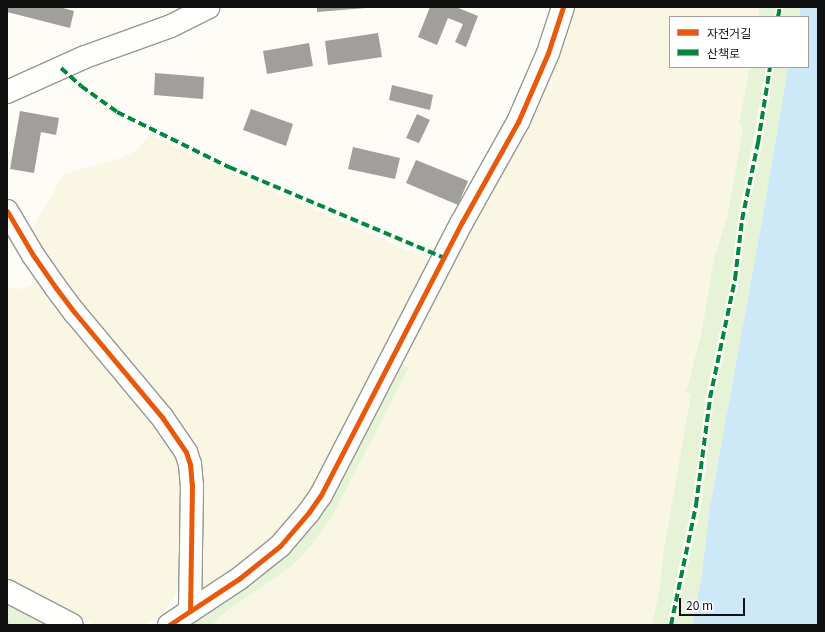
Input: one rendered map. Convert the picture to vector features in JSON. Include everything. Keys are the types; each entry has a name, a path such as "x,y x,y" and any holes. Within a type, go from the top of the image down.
{"street":[{"path":"7,92 85,57 171,26 209,7"},
{"path":"169,625 240,578 280,546 309,512 320,495 462,222 518,122 548,53 563,7"},
{"path":"7,211 33,255 74,313 162,418 186,452 190,464 192,485 190,611"},
{"path":"7,591 72,625"}],"shaded area":[{"path":"567,7 760,7 758,16 669,16 669,68 750,68 740,122 743,129 727,217 714,259 701,335 686,391 691,393 664,548 660,587 652,625 213,625 220,616 293,565 333,515 408,368 395,360"},
{"path":"149,134 227,171 434,262 319,485 294,516 241,567 216,584 205,587 196,584 202,485 30,232 64,174 121,158 138,149"},
{"path":"42,279 117,372 178,458 183,479 182,578 176,595 168,607 158,618 144,625 95,625 7,583 7,287 20,289 31,286"}],"green space":[{"path":"760,7 776,7 774,16 758,16"},
{"path":"784,7 801,7 799,16 782,16"},
{"path":"750,68 766,68 738,219 731,279 706,397 692,504 667,625 652,625 660,587 664,548 691,394 686,392 701,335 714,259 727,217 743,129 739,123"},
{"path":"774,68 788,68 761,226 709,512 702,573 692,625 675,625 701,505 714,398 739,280 746,221 762,144"},
{"path":"395,360 409,367 333,515 310,547 293,565 220,616 213,625 178,625 283,549"},
{"path":"7,596 62,625 14,625 7,620"}],"water":[{"path":"801,7 818,7 818,625 692,625 702,573 709,512 761,226 788,68 809,68 809,16 799,16"}],"building":[{"path":"7,7 59,7 74,11 70,28 7,12"},
{"path":"317,7 366,7 366,8 317,12"},
{"path":"430,7 456,7 478,16 466,47 455,42 463,24 448,18 437,45 418,37"},
{"path":"378,33 382,57 328,65 325,41"},
{"path":"309,43 313,66 267,74 263,51"},
{"path":"155,73 204,77 203,99 154,95"},
{"path":"392,85 433,95 430,110 389,100"},
{"path":"251,109 293,124 286,146 243,130"},
{"path":"20,111 59,118 56,135 41,132 34,173 10,169"},
{"path":"417,114 430,120 419,143 406,138"},
{"path":"353,147 400,158 395,179 348,169"},
{"path":"416,160 468,181 458,205 406,183"}],"marked path":[{"path":"778,16 780,7"},
{"path":"61,68 81,86 117,112 229,167 444,258"},
{"path":"671,625 696,505 710,398 735,279 742,220 758,143 770,68"}],"cycle path":[{"path":"169,625 240,578 280,546 309,512 321,495 462,222 518,122 548,53 563,7"},
{"path":"7,211 33,255 56,288 162,417 186,452 190,464 192,485 190,611"}]}
